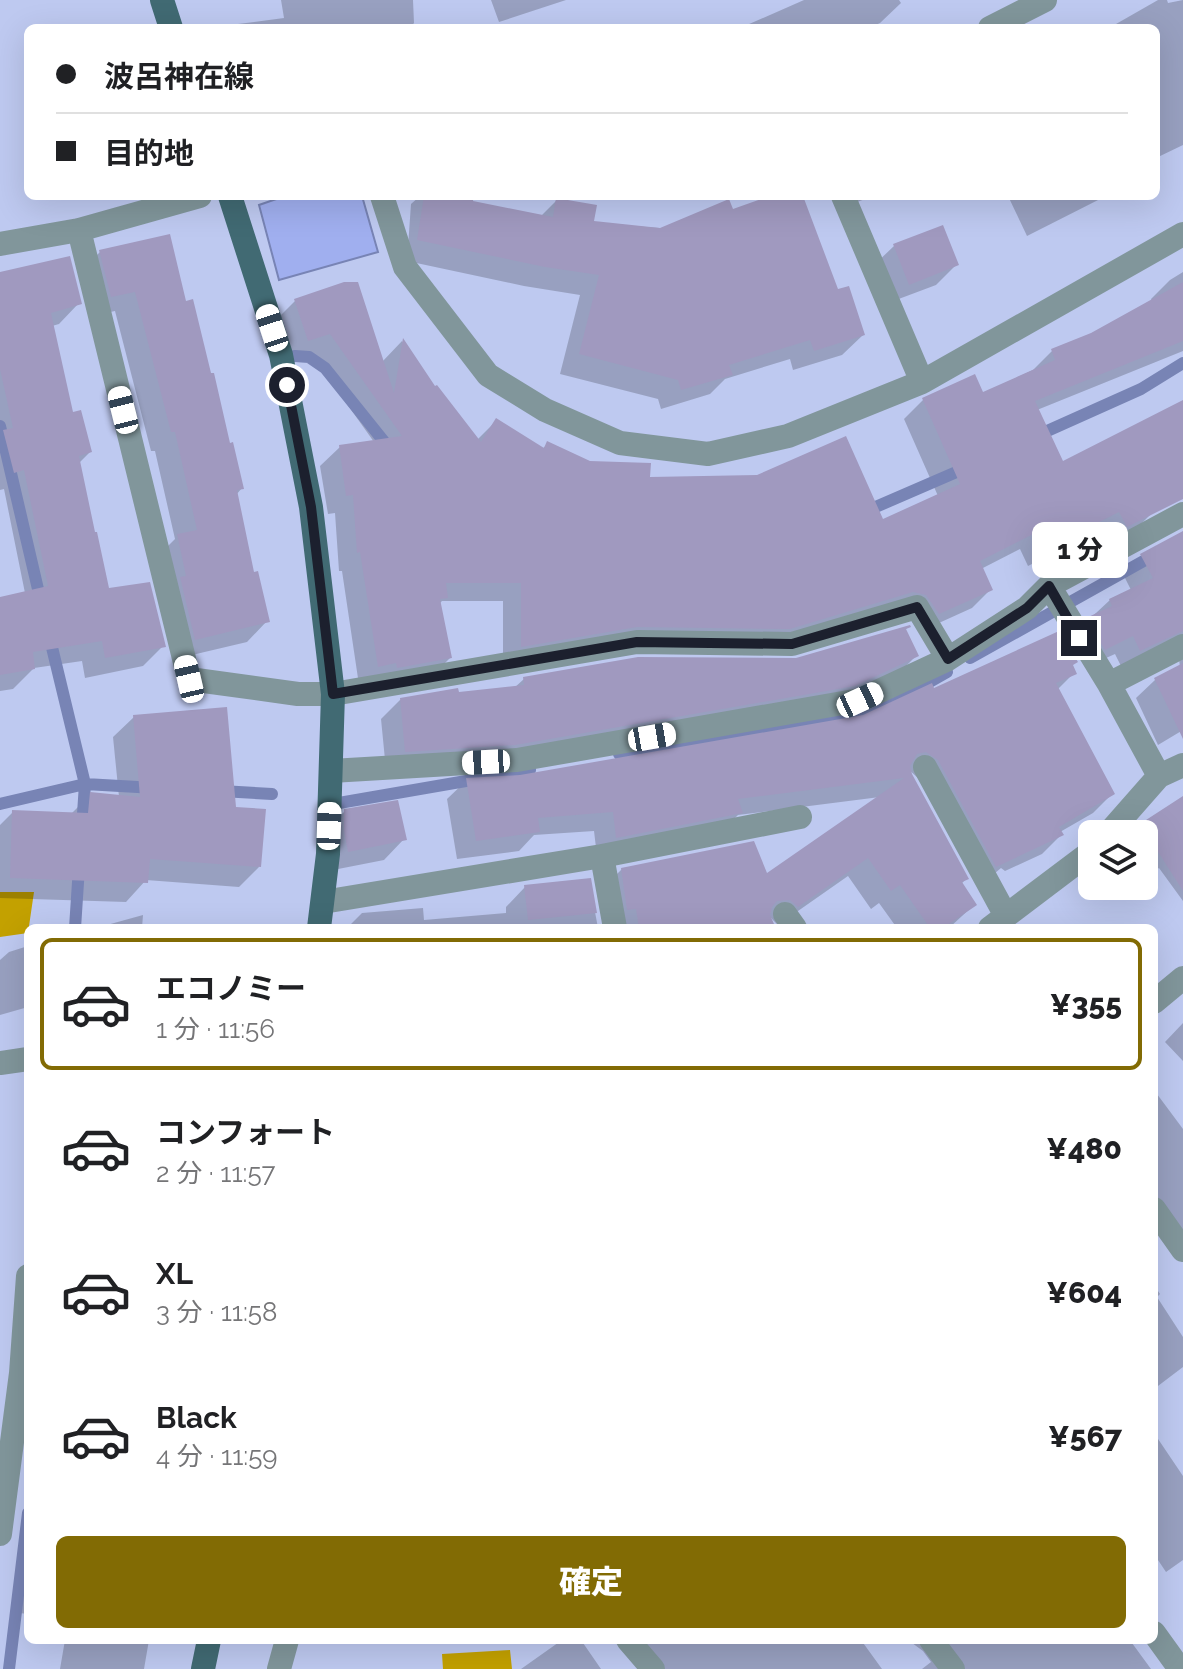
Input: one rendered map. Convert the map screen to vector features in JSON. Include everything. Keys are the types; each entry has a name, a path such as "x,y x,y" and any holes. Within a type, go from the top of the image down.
{"main road":[{"path":"162,0 170,24"},
{"path":"231,200 281,355 311,507 333,694 328,854 320,924"},
{"path":"203,1669 208,1644"}],"street":[{"path":"998,24 1045,0"},
{"path":"0,244 79,230 186,200"},
{"path":"383,200 405,267 488,375 545,410 620,443 708,454 788,436 922,382 1183,234"},
{"path":"845,200 922,382"},
{"path":"79,230 189,679 298,694 333,694 637,642 792,644 917,607 948,659"},
{"path":"331,771 517,760 860,700 948,659 1027,608 1057,601 1183,514"},
{"path":"1057,601 1109,684 1159,776"},
{"path":"1109,684 1183,646"},
{"path":"1120,820 1159,776 1183,765"},
{"path":"925,767 998,922 1078,862"},
{"path":"323,902 602,856 800,817"},
{"path":"602,856 614,924"},
{"path":"1158,999 1183,978"},
{"path":"0,1063 24,1060"},
{"path":"1158,1215 1183,1250"},
{"path":"0,1534 24,1308"},
{"path":"1158,1638 1181,1667"},
{"path":"279,1669 286,1644"},
{"path":"631,1644 653,1669"},
{"path":"934,1644 953,1669"}],"shaded area":[{"path":"0,892 34,892 29,924 24,924 24,934 0,937"},
{"path":"510,1650 512,1669 443,1669 442,1654"}],"water":[{"path":"273,200 363,200 378,252 279,280 259,205"}],"building":[{"path":"423,200 473,200 553,217 556,200 568,200 597,205 594,221 660,228 727,200 733,209 759,200 805,200 838,289 849,286 865,335 814,351 810,340 729,365 733,375 681,390 678,380 579,354 599,275 417,240"},
{"path":"943,225 959,265 909,285 893,244"},
{"path":"170,234 186,301 193,299 230,443 233,442 244,489 237,490 254,572 258,571 270,622 195,640 180,577 186,576 177,534 197,530 175,432 171,432 135,292 111,297 99,250"},
{"path":"70,256 82,304 51,313 73,412 81,410 92,452 79,456 95,532 109,588 150,582 166,647 105,658 102,641 33,652 35,669 0,675 0,597 48,586 24,470 14,473 3,430 13,428 0,369 0,272"},
{"path":"344,282 358,282 394,393 403,338 435,386 481,442 496,418 544,448 547,441 590,461 651,463 650,477 757,475 846,436 883,519 960,484 922,398 975,374 983,392 1055,360 1051,349 1091,333 1183,282 1183,341 1035,401 1063,461 1183,400 1183,499 1127,527 1119,512 1048,548 1039,531 980,561 993,590 939,614 926,595 913,592 790,629 637,627 521,647 521,583 446,583 448,598 440,599 452,658 397,668 396,663 378,667 360,552 357,553 353,495 346,496 339,445 402,436 330,334 308,341 294,299"},
{"path":"1183,531 1183,631 1140,651 1133,636 1105,650 1086,618 1112,606 1109,599 1153,578 1140,554"},
{"path":"910,625 906,629 919,656 855,686 515,745 405,752 400,698 458,688 459,692 524,685 523,677 638,657 796,658"},
{"path":"1059,631 1078,662 1073,665 1077,674 1056,683 1115,794 1059,827 1064,835 996,867 938,760 926,752 917,754 910,766 912,774 969,879 962,882 977,905 949,924 927,924 900,885 891,891 868,858 798,907 790,900 777,901 770,915 774,924 638,924 636,909 627,910 621,868 754,841 767,873 904,778 738,799 743,813 616,838 613,812 538,818 540,832 476,841 466,778 520,775 863,715 932,683 934,688"},
{"path":"1183,663 1183,739 1154,678"},
{"path":"227,707 236,807 266,809 261,867 150,859 148,883 10,878 12,810 88,813 90,792 140,797 133,715"},
{"path":"1183,796 1183,891 1158,852 1158,820 1146,820"},
{"path":"398,800 407,840 348,852 344,809"},
{"path":"591,878 597,913 528,920 524,885"}],"waterway":[{"path":"295,356 309,357 325,368 390,449"},
{"path":"1036,436 1141,389 1183,363"},
{"path":"0,426 41,602"},
{"path":"864,512 968,467"},
{"path":"970,658 1183,539"},
{"path":"49,635 85,784 82,829"},
{"path":"619,754 882,709 947,672"},
{"path":"339,803 530,770"},
{"path":"0,804 85,784 155,788"},
{"path":"221,791 272,794"},
{"path":"75,924 79,867"},
{"path":"9,1669 24,1546"}],"route":[{"path":"287,385 311,507 333,694 637,642 792,644 917,607 948,659 1027,608 1049,586 1079,638"}]}
